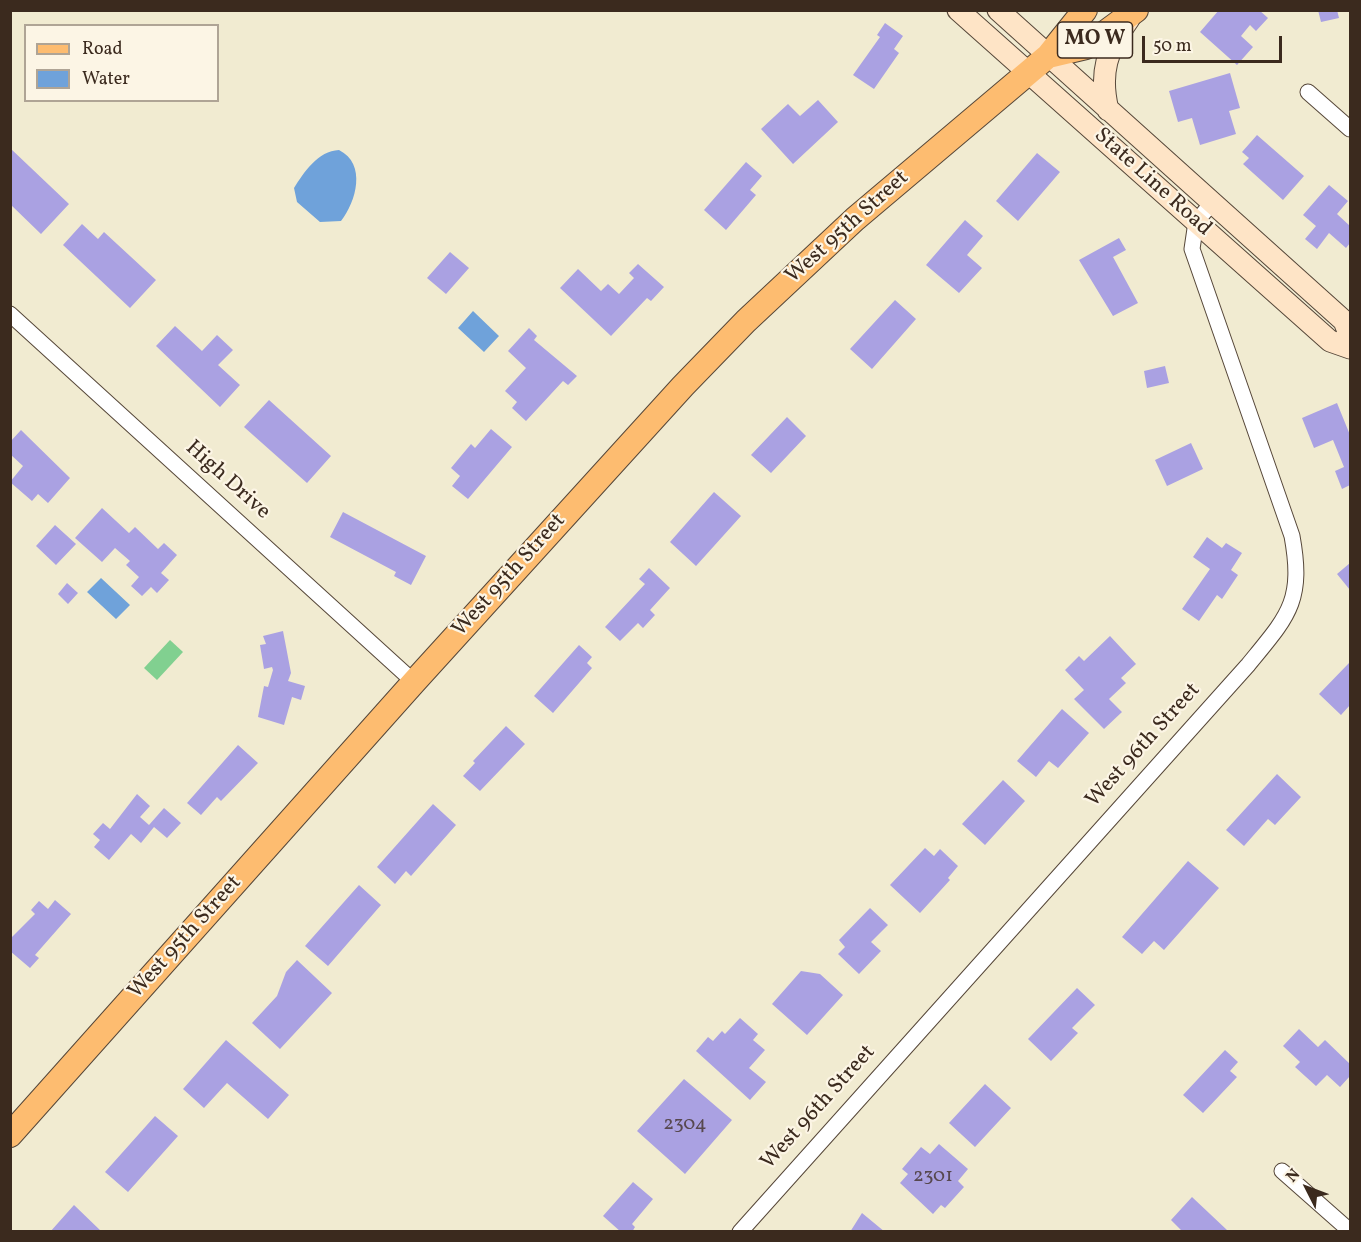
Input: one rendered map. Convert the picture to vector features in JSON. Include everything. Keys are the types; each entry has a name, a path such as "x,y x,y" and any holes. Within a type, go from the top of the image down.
{"main road":[{"name":"State Line Road","path":"958,10 1330,341 1350,348"},
{"name":"State Line Road","path":"998,10 1344,321 1350,336"},
{"name":"MO W","path":"1048,56 1085,10"},
{"name":"MO W","path":"1048,56 1086,47 1135,11"},
{"path":"1108,110 1103,73 1106,57 1114,39 1135,11"},
{"name":"West 95th Street","path":"10,1135 620,453 746,321 855,219 1048,56"}],"street":[{"path":"1308,92 1350,129"},
{"path":"1196,222 1212,203"},
{"name":"West 96th Street","path":"740,1232 1248,665 1291,608 1296,588 1296,560 1292,536 1192,249 1196,222"},
{"name":"High Drive","path":"10,314 414,682"},
{"path":"1282,1170 1350,1231"}],"green space":[{"path":"170,640 183,652 157,680 144,668"}],"water":[{"path":"339,150 348,156 353,164 356,174 354,194 341,221 320,222 297,202 294,188 318,158 331,151"},
{"path":"473,311 499,336 484,352 458,328"},
{"path":"101,578 130,605 116,619 87,592"}],"building":[{"path":"1219,10 1259,10 1268,18 1256,31 1250,25 1241,36 1253,47 1237,65 1200,32"},
{"path":"1318,10 1337,10 1339,18 1321,22"},
{"path":"885,23 903,36 894,49 899,53 874,89 853,75 880,37 877,35"},
{"path":"1230,73 1240,108 1229,111 1236,134 1200,145 1192,118 1178,122 1169,91"},
{"path":"818,100 838,122 793,164 761,129 788,104 800,116"},
{"path":"1257,135 1304,176 1283,200 1243,164 1249,158 1242,152"},
{"path":"10,148 69,204 41,234 10,204"},
{"path":"1037,153 1060,172 1018,221 996,201"},
{"path":"746,162 762,176 750,190 756,195 726,230 704,210"},
{"path":"1329,185 1348,201 1337,214 1350,226 1350,243 1346,248 1329,233 1317,249 1305,239 1316,226 1303,215"},
{"path":"965,220 983,236 967,255 982,268 959,293 926,265"},
{"path":"82,224 98,239 104,232 156,280 130,308 63,245"},
{"path":"1119,238 1126,250 1113,257 1138,303 1113,316 1079,260"},
{"path":"450,252 469,268 446,294 427,278"},
{"path":"638,264 664,287 651,301 647,298 611,336 560,288 578,269 601,291 608,284 619,294 634,278 629,273"},
{"path":"895,300 916,319 872,369 850,349"},
{"path":"175,326 202,351 217,335 233,350 218,365 240,385 220,407 156,346"},
{"path":"529,328 537,336 534,340 577,376 568,385 563,381 526,421 512,408 517,402 505,391 526,368 508,351"},
{"path":"1165,366 1169,383 1147,388 1144,371"},
{"path":"269,400 331,456 307,483 244,427"},
{"path":"1337,403 1350,435 1350,485 1342,489 1335,471 1344,467 1333,440 1314,448 1302,418"},
{"path":"787,417 806,436 771,473 751,455"},
{"path":"491,429 512,447 468,499 452,486 460,476 451,468 471,444 475,448"},
{"path":"21,430 70,478 48,503 38,494 32,501 10,482 23,466 10,454 10,442"},
{"path":"1191,443 1203,469 1167,486 1155,460"},
{"path":"714,492 741,516 696,566 670,542"},
{"path":"102,508 129,533 135,527 158,549 164,543 177,555 161,573 169,580 157,593 151,587 142,596 131,586 139,577 126,565 130,561 115,548 102,562 75,538"},
{"path":"343,512 426,556 411,585 394,576 396,572 330,537"},
{"path":"55,525 76,544 56,565 36,546"},
{"path":"1207,537 1222,548 1226,543 1242,553 1231,570 1238,575 1222,599 1217,595 1199,621 1182,609 1210,569 1193,557"},
{"path":"1350,563 1350,590 1337,574"},
{"path":"649,568 670,588 650,610 655,615 643,628 638,623 620,641 605,627 645,584 639,579"},
{"path":"67,583 78,593 68,604 58,594"},
{"path":"283,631 291,673 288,681 305,686 301,700 292,697 284,725 258,717 264,686 268,687 273,670 272,667 264,669 260,645 266,644 263,636"},
{"path":"1110,636 1136,664 1121,678 1126,683 1109,699 1122,712 1104,729 1074,699 1084,690 1065,670 1079,656 1084,661"},
{"path":"579,645 592,657 587,663 592,668 553,713 534,696"},
{"path":"1350,662 1350,705 1341,715 1319,694"},
{"path":"1062,709 1089,733 1058,768 1049,761 1036,777 1017,761"},
{"path":"506,726 525,744 480,791 463,776 475,763 473,761"},
{"path":"238,745 258,763 221,801 217,797 201,815 187,803"},
{"path":"1277,774 1301,797 1275,825 1268,819 1244,846 1226,830"},
{"path":"1003,780 1025,801 985,845 962,824"},
{"path":"137,794 150,806 140,817 149,825 164,808 181,823 167,838 154,827 141,843 131,834 109,860 94,847 100,840 93,834 103,823 110,829"},
{"path":"433,804 456,825 411,876 406,871 395,884 377,867"},
{"path":"925,848 934,856 940,849 958,866 948,878 950,880 920,913 890,885"},
{"path":"1188,861 1219,888 1164,950 1154,941 1142,954 1122,937"},
{"path":"359,885 381,905 328,966 305,946"},
{"path":"55,900 71,914 35,955 39,958 30,968 10,951 10,939 35,914 31,910 39,901 48,909"},
{"path":"870,908 888,925 871,942 881,951 859,974 838,954 845,947 839,940"},
{"path":"297,960 332,993 280,1049 252,1023 277,996 286,972"},
{"path":"801,971 820,974 843,995 807,1035 772,1004"},
{"path":"1077,988 1095,1005 1072,1028 1078,1033 1051,1061 1028,1039"},
{"path":"740,1018 758,1034 753,1040 765,1050 749,1068 766,1082 750,1100 696,1051 708,1037 713,1041 722,1031 725,1034"},
{"path":"1299,1029 1318,1047 1325,1040 1350,1064 1350,1076 1340,1087 1327,1075 1316,1086 1295,1067 1300,1062 1283,1046"},
{"path":"226,1040 289,1095 268,1119 227,1083 204,1108 183,1089"},
{"path":"1225,1050 1238,1062 1230,1071 1237,1077 1203,1113 1183,1095"},
{"path":"684,1079 732,1120 685,1174 637,1131"},
{"path":"985,1084 1011,1108 975,1147 949,1123"},
{"path":"155,1116 178,1136 128,1192 105,1172"},
{"path":"939,1144 968,1169 958,1181 964,1187 945,1208 941,1205 933,1214 900,1183 908,1174 902,1169 921,1147 930,1154"},
{"path":"633,1182 653,1199 632,1224 635,1227 632,1232 621,1232 603,1216"},
{"path":"1192,1197 1227,1230 1225,1232 1183,1232 1171,1220"},
{"path":"74,1205 102,1232 50,1232"},
{"path":"862,1213 885,1232 850,1232"}]}
